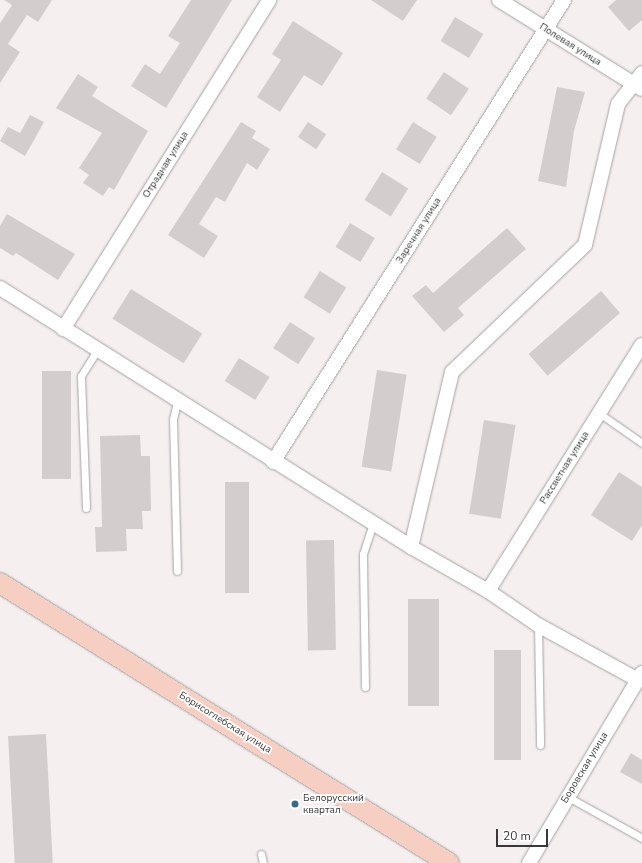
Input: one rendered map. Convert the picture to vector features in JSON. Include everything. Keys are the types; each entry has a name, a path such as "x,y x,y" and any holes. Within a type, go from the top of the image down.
{"street":[{"name":"Отрадная улица","path":"63,329 269,0"},
{"name":"Полевая улица","path":"499,0 636,86"},
{"name":"Заречная улица","path":"273,462 564,0"},
{"path":"411,548 452,372 585,244 618,104 636,86 642,73"},
{"path":"0,288 177,402 411,548 488,591 538,625 640,676"},
{"name":"Рассветная улица","path":"488,591 642,345"},
{"name":"Борисоглебская улица","path":"0,583 449,863"},
{"name":"Боровская улица","path":"529,863 640,676"}],"lane":[{"path":"86,508 81,376 97,350"},
{"path":"177,402 173,419 177,571"},
{"path":"599,413 642,443"},
{"path":"365,687 363,554 373,524"},
{"path":"538,625 540,745"},
{"path":"568,797 642,838"},
{"path":"261,854 263,863"}],"building":[{"path":"4,0 52,0 38,22 27,15 8,44 20,52 0,83 0,23 12,5"},
{"path":"191,0 232,0 166,108 131,86 145,64 160,74 180,43 168,36"},
{"path":"371,0 417,0 403,21"},
{"path":"616,0 642,0 642,20 629,31 608,7"},
{"path":"455,17 483,34 469,58 441,41"},
{"path":"293,21 343,53 322,86 304,75 280,112 257,97 281,60 272,54"},
{"path":"444,72 469,89 451,115 426,99"},
{"path":"78,74 98,87 92,96 148,131 114,190 109,187 103,196 83,183 89,175 79,168 102,133 56,108"},
{"path":"557,87 585,92 574,131 566,187 538,181"},
{"path":"30,115 44,122 25,156 0,141 8,127 20,133"},
{"path":"241,122 256,131 252,138 270,149 257,170 247,163 225,202 216,197 199,224 218,236 204,258 168,235"},
{"path":"308,122 326,134 316,149 298,137"},
{"path":"413,122 437,137 420,164 396,149"},
{"path":"382,172 408,188 391,216 365,200"},
{"path":"7,214 75,254 58,280 16,253 13,256 0,248 0,226"},
{"path":"350,223 375,238 360,262 336,247"},
{"path":"507,228 526,249 458,308 464,315 444,332 412,296 426,285 433,293"},
{"path":"320,271 346,287 330,314 304,297"},
{"path":"131,289 202,334 184,363 112,319"},
{"path":"601,291 620,313 548,376 529,354"},
{"path":"290,322 315,338 298,364 273,348"},
{"path":"239,358 270,377 255,400 225,381"},
{"path":"377,370 407,375 391,471 362,467"},
{"path":"42,371 71,371 71,479 42,479"},
{"path":"484,420 516,425 501,519 469,514"},
{"path":"140,435 141,456 150,456 151,511 142,511 143,529 126,529 127,551 96,552 95,527 102,527 100,436"},
{"path":"619,472 642,487 642,525 632,541 591,515"},
{"path":"225,482 249,482 249,593 225,593"},
{"path":"306,540 334,540 336,650 308,650"},
{"path":"408,599 439,599 439,706 408,706"},
{"path":"494,650 521,650 521,760 494,760"},
{"path":"46,734 53,863 15,863 8,736"},
{"path":"631,753 642,760 642,784 620,772"}],"place":[{"name":"Белорусский квартал","path":"295,804"}]}
